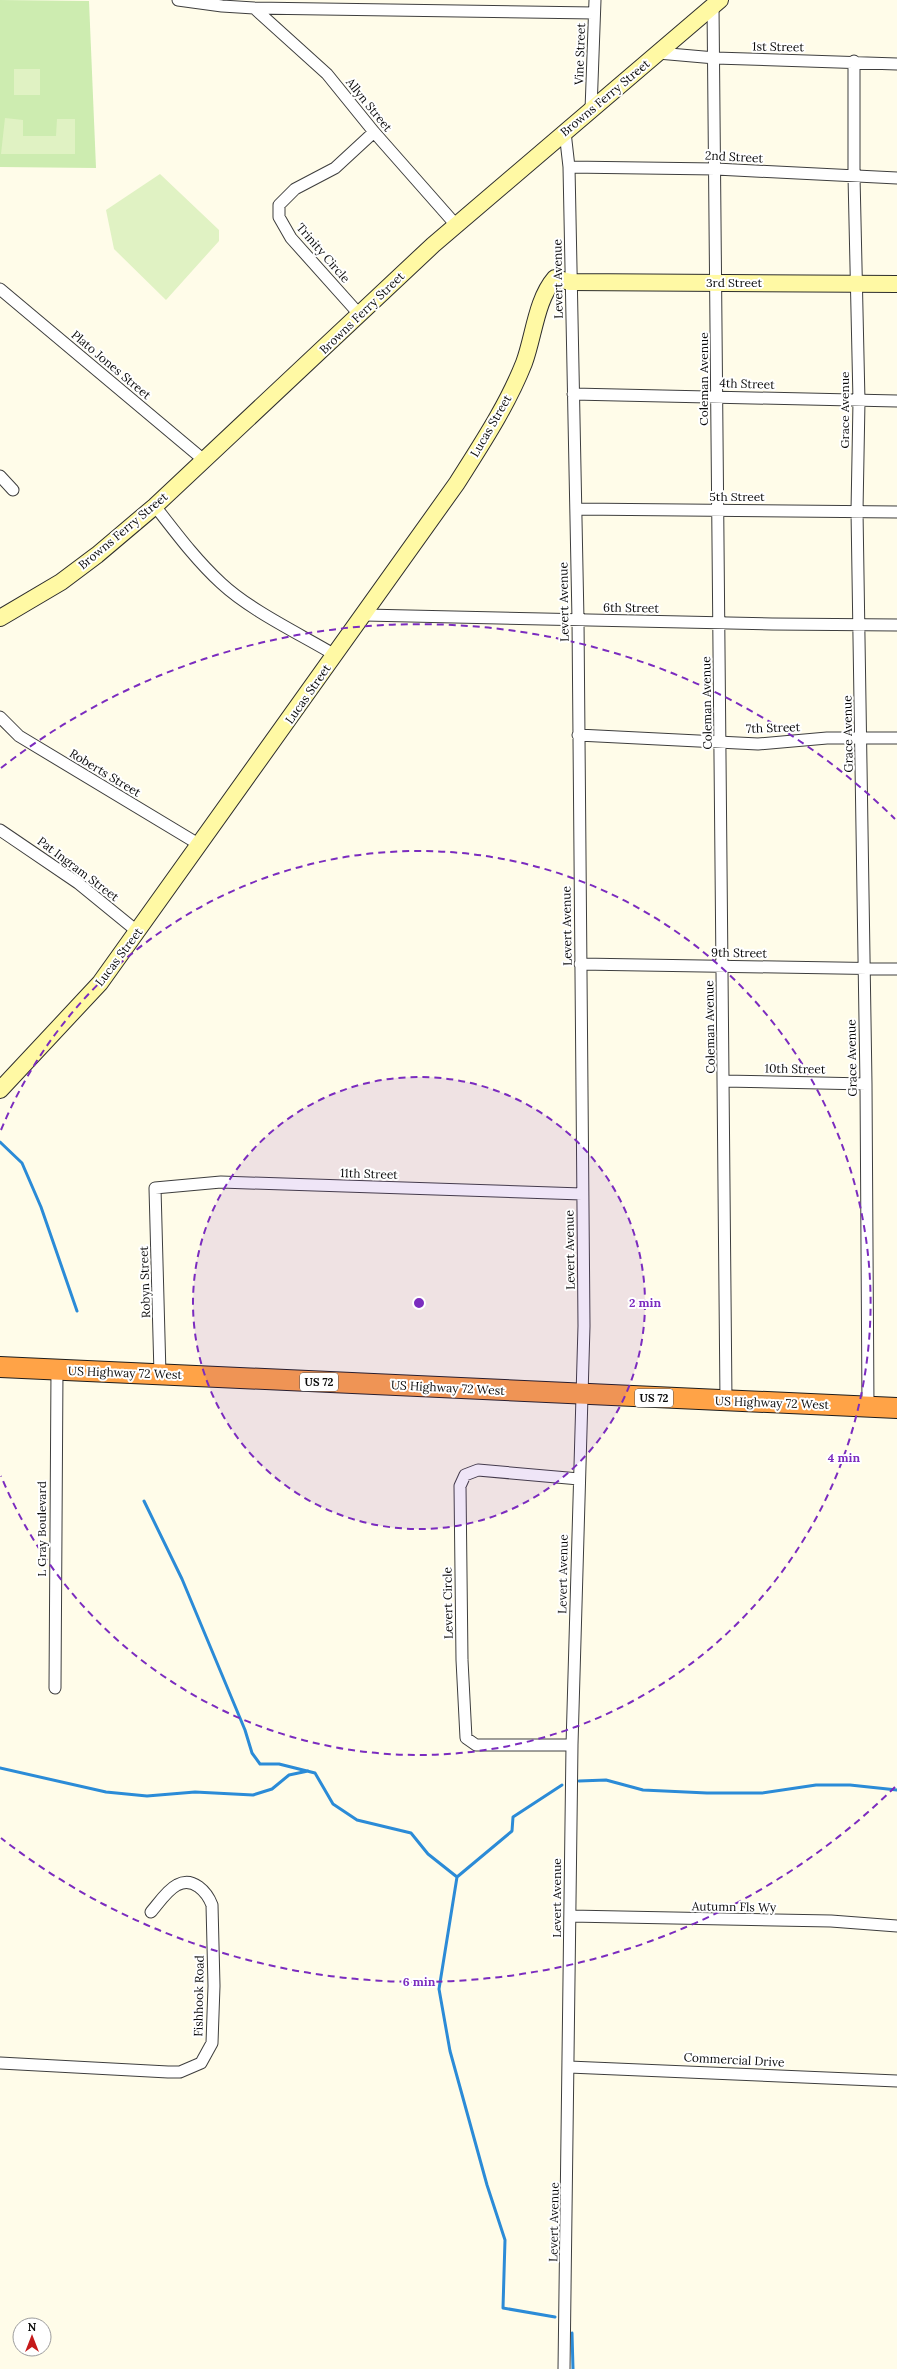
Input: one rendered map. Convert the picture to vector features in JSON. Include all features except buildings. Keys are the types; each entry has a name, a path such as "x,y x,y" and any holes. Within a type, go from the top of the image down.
{"highway":[{"name":"US Highway 72 West","path":"0,1367 897,1408"}],"street":[{"path":"178,0 222,6 254,8 434,5 594,13"},
{"name":"Vine Street","path":"591,110 595,0"},
{"name":"Browns Ferry Street","path":"0,618 61,582 97,555 155,506 340,335 359,314 456,226 717,3"},
{"name":"Coleman Avenue","path":"717,3 714,58 726,1401"},
{"name":"Allyn Street","path":"254,8 327,74 374,132 456,226"},
{"name":"1st Street","path":"658,53 714,58 854,61 897,64"},
{"name":"Grace Avenue","path":"854,61 854,176 859,401 857,511 858,625 866,1084 868,1407"},
{"name":"Trinity Circle","path":"359,314 291,238 278,217 279,205 295,189 335,168 374,132"},
{"name":"Levert Avenue","path":"564,2369 572,1745 584,1326 578,620 570,282 569,167 565,132"},
{"name":"2nd Street","path":"569,167 716,169 897,178"},
{"name":"Lucas Street","path":"0,1090 96,988 138,932 365,614 457,483 493,424 524,363 549,284 555,278 570,282"},
{"name":"3rd Street","path":"570,282 897,284"},
{"name":"Plato Jones Street","path":"0,289 204,461"},
{"name":"4th Street","path":"573,394 897,401"},
{"path":"0,476 13,490"},
{"path":"155,506 188,550 221,584 239,598 336,655"},
{"name":"5th Street","path":"576,509 897,512"},
{"name":"6th Street","path":"365,614 578,620 897,625"},
{"name":"Roberts Street","path":"0,717 19,736 200,845"},
{"name":"7th Street","path":"578,735 721,740 758,744 827,738 897,738"},
{"name":"Pat Ingram Street","path":"0,830 78,883 138,932"},
{"name":"9th Street","path":"580,964 722,965 897,969"},
{"name":"10th Street","path":"723,1081 866,1084"},
{"name":"11th Street","path":"155,1188 221,1182 582,1194"},
{"name":"Robyn Street","path":"155,1188 160,1374"},
{"name":"L Gray Boulevard","path":"55,1688 57,1370"},
{"name":"Levert Circle","path":"572,1745 476,1745 466,1738 462,1652 460,1486 465,1475 478,1470 579,1479"},
{"name":"Fishhook Road","path":"0,2063 168,2072 180,2072 201,2063 212,2043 214,1986 212,1905 208,1894 199,1886 188,1883 176,1885 151,1912"},
{"name":"Autumn Fls Wy","path":"570,1916 831,1921 897,1926"},
{"name":"Commercial Drive","path":"569,2067 897,2081"}],"green space":[{"path":"0,0 89,1 96,168 0,167"},
{"path":"14,69 40,69 40,95 14,95"},
{"path":"5,118 23,120 23,136 56,136 57,119 75,119 75,154 1,154"},
{"path":"160,174 219,230 219,241 166,300 114,249 106,210"}],"waterway":[{"path":"0,1142 22,1163 41,1207 77,1311"},
{"path":"144,1501 182,1579 245,1730 252,1753 260,1764 279,1764 315,1773 333,1804 357,1820 411,1833 428,1854 457,1877"},
{"path":"0,1768 106,1792 147,1796 195,1792 253,1795 272,1789 289,1775 308,1771"},
{"path":"579,1781 606,1780 643,1790 707,1793 762,1793 816,1785 850,1785 897,1790"},
{"path":"555,2317 503,2308 505,2240 487,2185 450,2051 439,1989 457,1877 512,1831 513,1817 562,1785"},
{"path":"572,2333 573,2369"}]}
